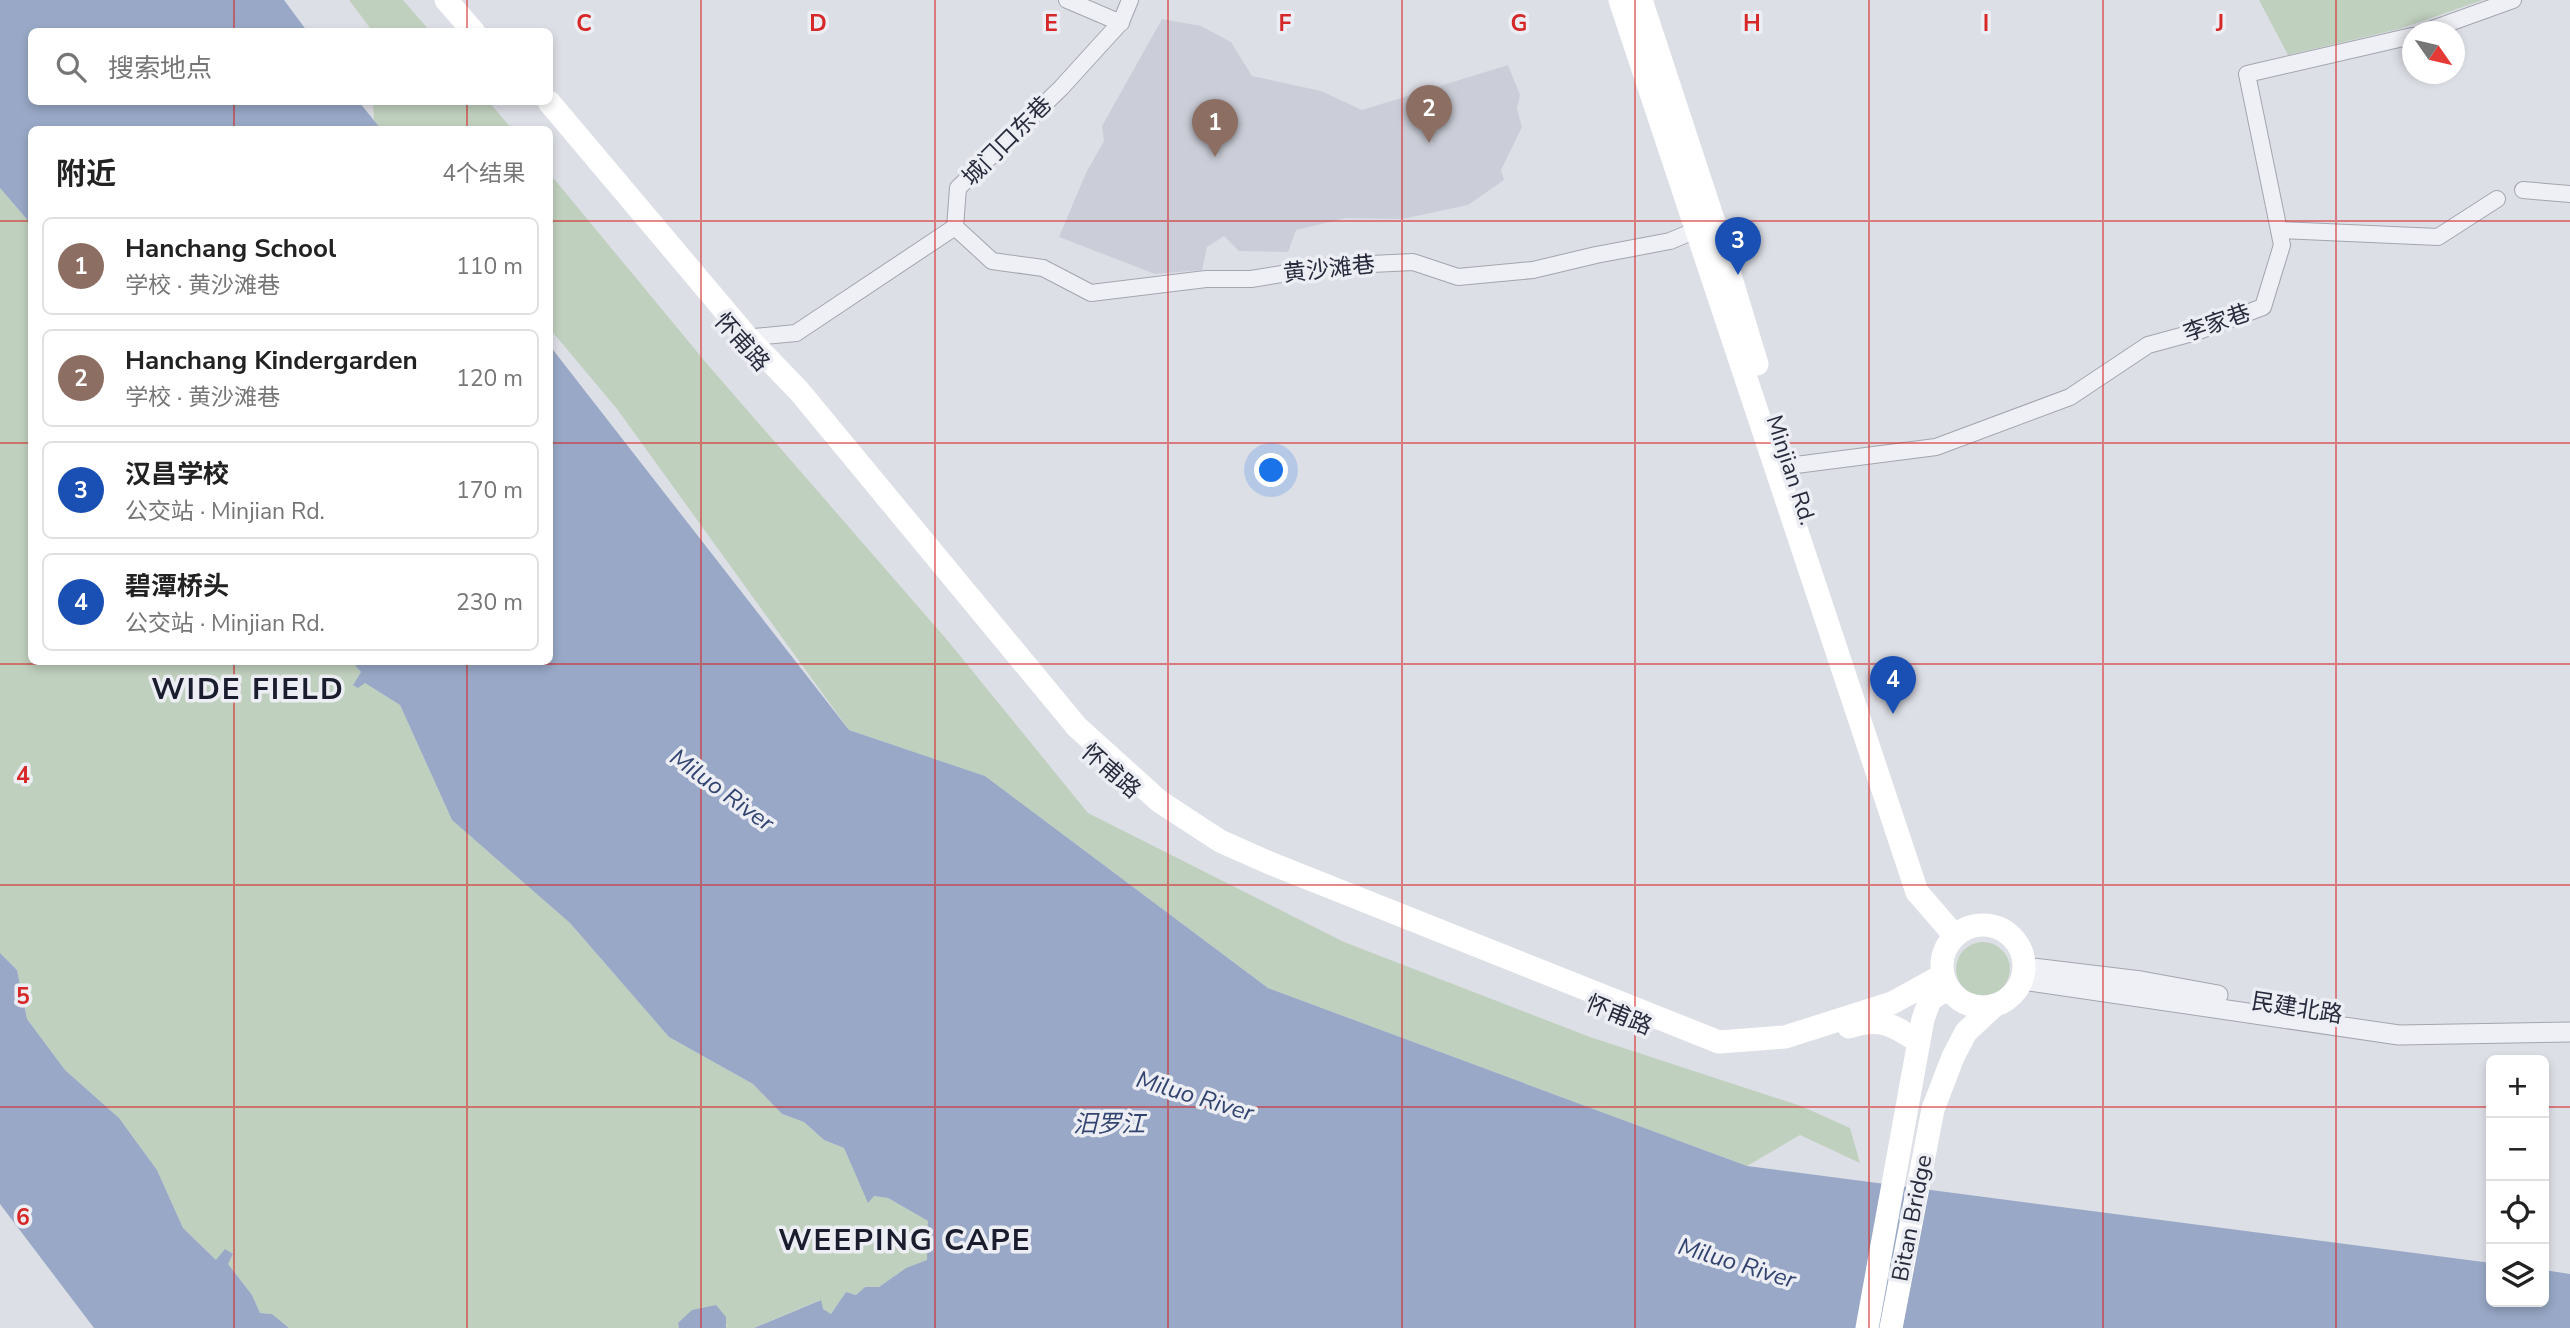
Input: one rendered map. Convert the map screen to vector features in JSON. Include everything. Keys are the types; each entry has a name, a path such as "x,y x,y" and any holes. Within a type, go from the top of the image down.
{"main road":[{"path":"446,0 470,28"},
{"path":"464,0 488,28"},
{"path":"1620,0 1705,227 1917,891 1961,932"},
{"name":"Minjian Rd.","path":"1641,0 1705,227 1931,885 1961,932"},
{"name":"怀甫路","path":"537,105 743,338 1068,733 1155,809 1204,841 1263,874 1717,1055 1788,1048 1858,1024 1891,1024 1919,1042"},
{"path":"551,105 743,338 799,391 1077,727 1159,801 1220,841 1720,1042 1786,1037 1892,1003 1945,981"},
{"path":"1981,925 1994,926 2007,932 2017,942 2023,954 2024,973 2016,991 2007,1000 1982,1008 1968,1005 1957,998 1945,981 1944,954 1961,932 1981,925"},
{"path":"1867,1328 1923,1019 1930,1000 1945,981"},
{"name":"Bitan Bridge","path":"1891,1328 1934,1109 1953,1057 1966,1032 1994,1006"}],"street":[{"path":"1068,0 1121,23"},
{"name":"城门口东巷","path":"955,227 958,188 1061,88 1121,23 1130,0"},
{"path":"2455,21 2513,0"},
{"name":"李家巷","path":"1788,466 1936,447 2070,397 2148,345 2196,332 2263,307 2282,245 2247,74 2402,39"},
{"path":"2523,190 2570,194"},
{"path":"2279,230 2438,237 2497,200"},
{"path":"743,338 796,333 955,227"},
{"name":"黄沙滩巷","path":"955,227 992,261 1043,268 1091,293 1206,279 1251,279 1344,265 1413,262 1458,277 1533,270 1596,254 1657,244 1705,227"},
{"path":"2024,973 2399,1035 2570,1032"},
{"name":"民建北路","path":"2024,973 2141,981 2407,1025 2570,1022"}],"shaded area":[{"path":"1162,19 1201,26 1231,42 1252,76 1321,91 1362,110 1508,65 1520,95 1517,109 1522,127 1501,170 1504,180 1468,205 1402,219 1346,218 1296,230 1288,252 1239,251 1224,236 1207,247 1202,270 1155,274 1059,237 1086,173 1104,141 1102,126"}],"green space":[{"path":"349,0 403,0 427,28 370,28"},
{"path":"2259,0 2483,0 2422,21 2402,21 2402,28 2399,29 2288,55"},
{"path":"373,105 492,105 509,126 378,126 374,121"},
{"path":"553,178 708,365 948,641 1088,813 1344,942 1590,1037 1801,1106 1850,1128 1860,1163 1800,1135 1747,1166 1268,988 985,776 849,730 617,409 553,333"},
{"path":"0,188 28,221 28,665 355,665 361,672 353,685 365,683 400,705 452,820 570,923 669,1037 753,1084 782,1114 804,1122 824,1140 844,1148 868,1202 874,1196 888,1198 928,1221 928,1260 906,1268 879,1287 865,1287 856,1295 846,1292 831,1314 823,1309 820,1300 754,1328 726,1328 727,1324 678,1323 679,1328 289,1328 272,1314 260,1313 252,1295 227,1263 233,1255 216,1260 183,1228 157,1170 119,1118 65,1070 27,1019 17,970 0,953"},
{"path":"1988,942 1998,946 2006,954 2010,969 2006,984 1998,992 1978,996 1968,992 1960,984 1956,964 1960,954 1968,946"}],"water":[{"path":"0,0 284,0 305,28 28,28 28,105 361,105 379,126 28,126 28,221 0,188"},
{"name":"汨罗江","path":"553,350 849,730 985,776 1268,988 1747,1166 2486,1262 2486,1307 2549,1307 2549,1271 2570,1274 2570,1328 754,1328 821,1300 823,1309 831,1314 846,1292 856,1295 865,1287 879,1287 906,1268 927,1260 928,1221 888,1198 874,1196 868,1203 844,1148 824,1140 804,1122 782,1114 753,1084 669,1037 570,923 452,820 400,705 365,683 358,688 353,685 361,672 355,665 553,665"},
{"path":"0,953 17,970 27,1019 65,1070 119,1118 157,1170 183,1228 216,1260 225,1249 233,1254 228,1264 252,1295 260,1313 272,1314 289,1328 94,1328 0,1204"},
{"path":"716,1305 726,1317 726,1328 679,1328 678,1323 692,1310"}],"place":[{"name":"Hanchang Kindergarden","path":"1429,143"},
{"name":"Hanchang School","path":"1215,157"},
{"name":"汉昌学校","path":"1738,275"},
{"name":"碧潭桥头","path":"1893,714"}],"district":[{"name":"WIDE FIELD","path":"248,689"},
{"name":"WEEPING CAPE","path":"905,1240"}],"water label":[{"name":"Miluo River","path":"722,790"},
{"name":"Miluo River","path":"1195,1096"},
{"name":"Miluo River","path":"1737,1263"}]}
